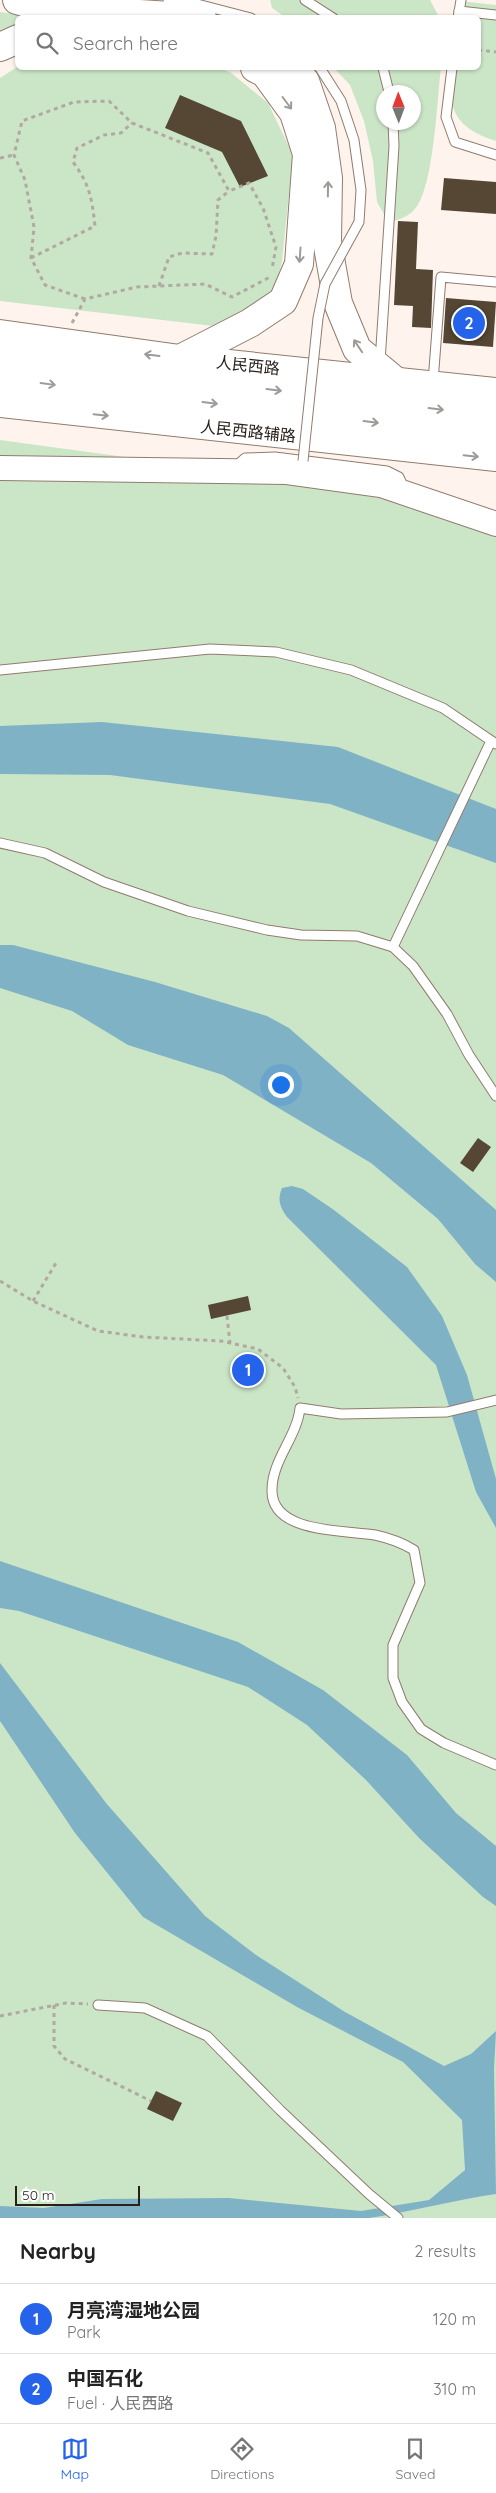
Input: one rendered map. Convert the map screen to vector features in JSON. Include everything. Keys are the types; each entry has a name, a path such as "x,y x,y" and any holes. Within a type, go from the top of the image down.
{"main road":[{"path":"17,0 48,4 197,10"},
{"path":"0,47 15,40"},
{"path":"180,358 250,323 282,301 299,264 307,154 294,113 265,73 260,70"},
{"path":"293,70 305,81 321,128 328,178 327,241 338,303 357,349 386,374"},
{"name":"人民西路","path":"0,334 180,358 386,374 433,384 496,392"},
{"name":"人民西路","path":"0,358 496,416"},
{"path":"0,380 496,436"}],"street":[{"name":"人民西路辅路","path":"0,405 496,459"},
{"path":"0,468 287,472 380,485 496,524"}],"lane":[{"path":"168,0 197,10 231,15"},
{"path":"305,0 328,15"},
{"path":"461,0 459,14 496,15"},
{"path":"303,461 318,318 325,284 358,222 361,190 354,140 341,102 321,70"},
{"path":"384,70 387,85"},
{"path":"452,70 446,117 455,142 496,155"},
{"path":"386,374 393,130"},
{"path":"433,384 441,278 496,282"},
{"path":"228,471 245,458 275,457 387,471 399,477 406,494"},
{"path":"0,670 210,649 276,652 351,670 443,708 494,743 469,787 393,947"},
{"path":"0,843 45,853 104,882 188,911 267,930 301,935 357,936 393,947 413,966 447,1014 469,1055 496,1096"},
{"path":"493,1402 448,1412 341,1414 300,1408 293,1436 277,1466 271,1492 276,1506 288,1519 305,1527 374,1535 400,1542 414,1550 420,1584 394,1645 393,1678 402,1702 421,1729 444,1744 496,1765"},
{"path":"98,2005 145,2008 208,2036 280,2110 369,2194 398,2218"}],"path":[{"path":"481,50 496,52"},
{"path":"159,286 169,257 182,253 212,254 218,200 229,192 249,183 263,208 276,247 270,277 232,297 205,284 137,287 84,299 45,285 31,258 34,227 25,180 14,155 22,121 74,102 109,100 132,123 208,153 229,192"},
{"path":"31,258 95,226 93,204 86,179 73,162 77,148 104,135 121,133 132,123"},
{"path":"0,158 14,155"},
{"path":"61,343 84,299"},
{"path":"33,1301 56,1263"},
{"path":"0,1281 33,1301 98,1331 143,1337 230,1343 258,1349 283,1368 295,1388 300,1408"},
{"path":"227,1316 230,1343"},
{"path":"0,2016 66,2003 98,2005"},
{"path":"54,2005 54,2046 65,2059 150,2101"}],"green space":[{"path":"270,0 430,0 438,15 282,15 272,8"},
{"path":"460,1 496,5 496,141 482,136 462,123 456,115 453,105 451,94 452,70 481,70 481,15 458,15"},
{"path":"0,12 22,15 15,15 15,25 0,30"},
{"path":"15,68 15,70 224,70 230,72 268,103 293,155 282,261 274,295 222,327 0,301 0,78"},
{"path":"336,70 441,70 433,144 426,185 420,201 413,211 405,217 389,223 377,202 373,161 364,121 350,85"},
{"path":"0,440 228,471 287,472 496,523 496,2218 0,2218"}],"water":[{"path":"102,722 338,747 496,809 496,863 330,804 110,775 0,774 0,726"},
{"path":"0,945 13,945 155,982 267,1016 289,1028 496,1210 496,1282 475,1264 438,1219 371,1163 223,1075 128,1045 72,1011 0,988"},
{"path":"292,1186 303,1189 334,1210 407,1267 442,1316 467,1375 496,1479 496,1528 476,1492 436,1365 287,1217 281,1207 280,1196 282,1188"},
{"path":"0,1561 238,1642 323,1690 407,1755 456,1813 496,1846 496,1906 483,1897 419,1838 366,1780 307,1725 248,1687 19,1611 0,1608"},
{"path":"0,1663 106,1803 205,1916 256,1955 345,2012 444,2066 471,2054 496,2031 494,2069 496,2194 369,2218 0,2218 0,2206 44,2208 102,2199 229,2198 361,2211 429,2200 465,2170 462,2120 403,2062 297,2007 143,1917 75,1833 0,1721"}],"building":[{"path":"180,95 241,121 268,176 240,187 222,152 165,128"},
{"path":"444,178 496,182 496,214 441,210"},
{"path":"398,221 418,222 416,269 433,270 431,328 412,327 413,306 394,305"},
{"path":"446,298 496,302 493,347 443,343"},
{"path":"478,1138 491,1147 473,1172 460,1163"},
{"path":"248,1296 251,1310 211,1319 208,1305"},
{"path":"156,2091 182,2103 173,2121 147,2109"}],"place":[{"name":"中国石化","path":"469,323"},
{"name":"月亮湾湿地公园","path":"248,1370"}]}
